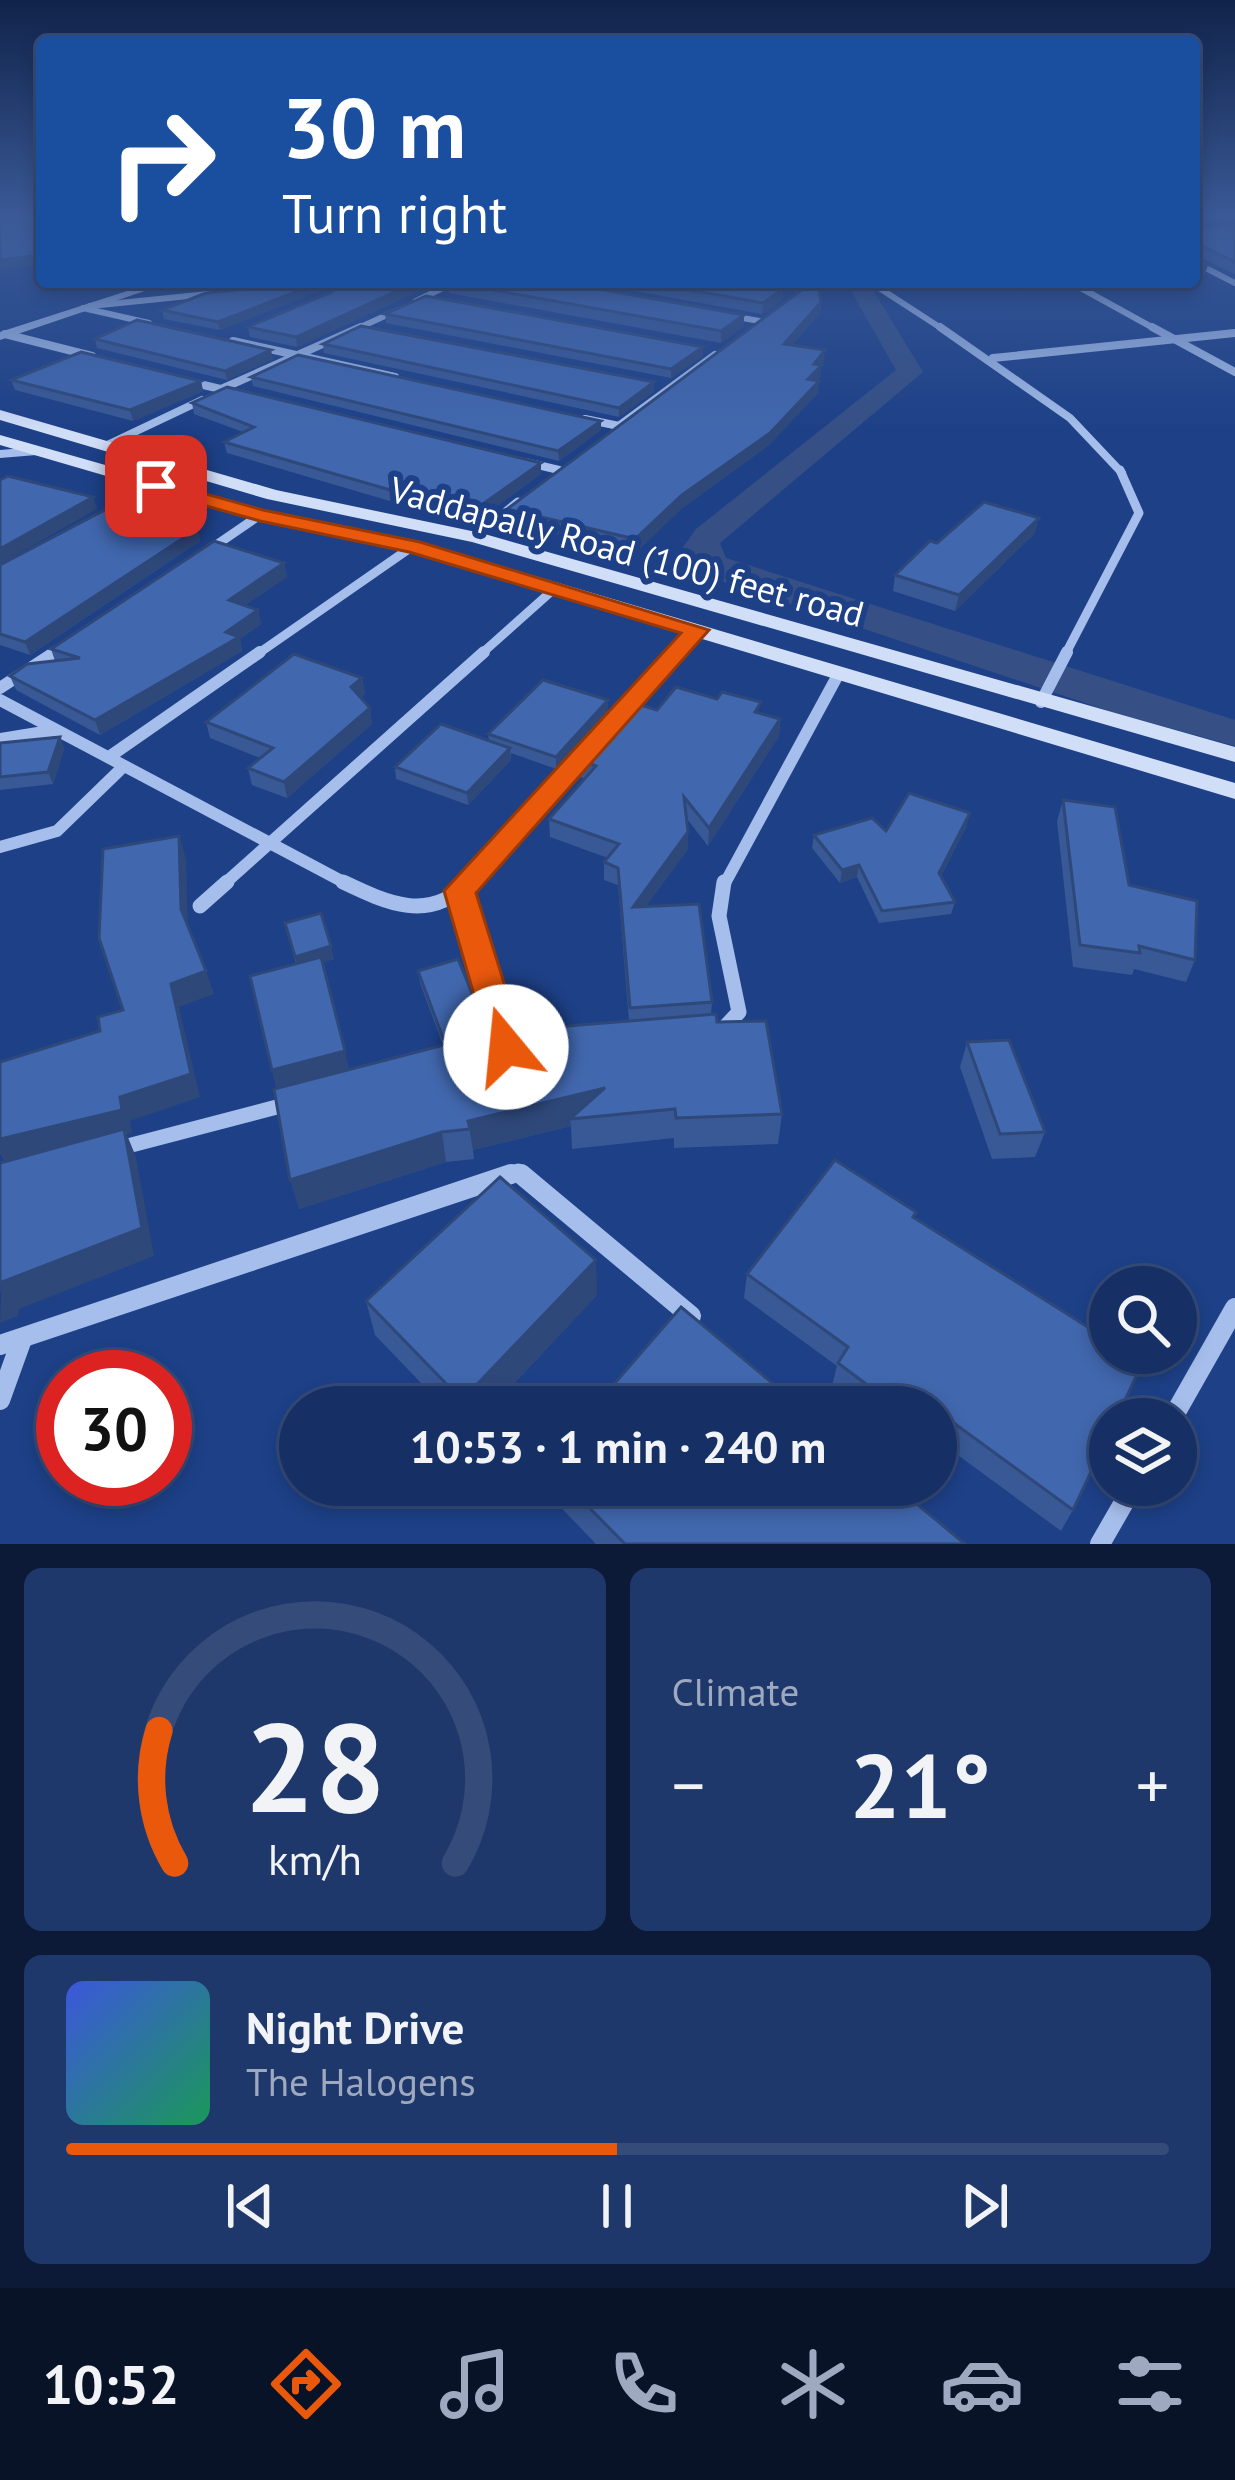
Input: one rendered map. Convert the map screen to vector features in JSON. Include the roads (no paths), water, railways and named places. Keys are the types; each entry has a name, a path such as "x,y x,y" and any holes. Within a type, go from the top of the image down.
{"main road":[{"name":"Vaddapally Road (100) feet road","path":"0,416 274,494 475,537 1045,696 1235,755"},
{"path":"0,440 260,515 413,546 1235,791"}],"street":[{"path":"2,332 120,288"},
{"path":"2,332 147,288"},
{"path":"105,446 443,288"},
{"path":"880,288 993,358 1096,444 1139,494 1139,513 1045,696"},
{"path":"1081,288 1235,372"},
{"path":"86,307 229,292"},
{"path":"427,296 450,301"},
{"path":"86,307 162,326"},
{"path":"751,332 779,312"},
{"path":"720,314 765,322"},
{"path":"362,326 384,331"},
{"path":"243,331 222,339 414,381"},
{"path":"2,332 113,362"},
{"path":"993,358 1235,333"},
{"path":"604,437 723,351 700,346"},
{"path":"178,378 243,395"},
{"path":"647,382 669,386"},
{"path":"573,416 619,426"},
{"path":"0,454 36,452"},
{"path":"542,484 574,459"},
{"path":"514,460 559,470"},
{"path":"98,519 156,486"},
{"path":"475,537 525,497"},
{"path":"186,565 260,515"},
{"path":"109,757 413,546"},
{"path":"200,906 554,589"},
{"path":"0,700 265,845 393,906 416,909 460,891 689,628"},
{"path":"0,688 74,639"},
{"path":"700,1032 733,1024 739,1012 719,916 725,875 839,673"},
{"path":"0,739 57,730"},
{"path":"0,847 33,844 60,832 124,766"},
{"path":"460,891 506,1047"},
{"path":"483,1053 528,1045"},
{"path":"92,1156 322,1095"},
{"path":"0,1345 518,1171 711,1333"},
{"path":"1184,1398 1235,1308"},
{"path":"0,1400 22,1339"},
{"path":"1100,1544 1122,1506"}],"waterway":[{"path":"861,288 910,372 708,536 700,547 713,566 1127,703 1235,733"}]}
